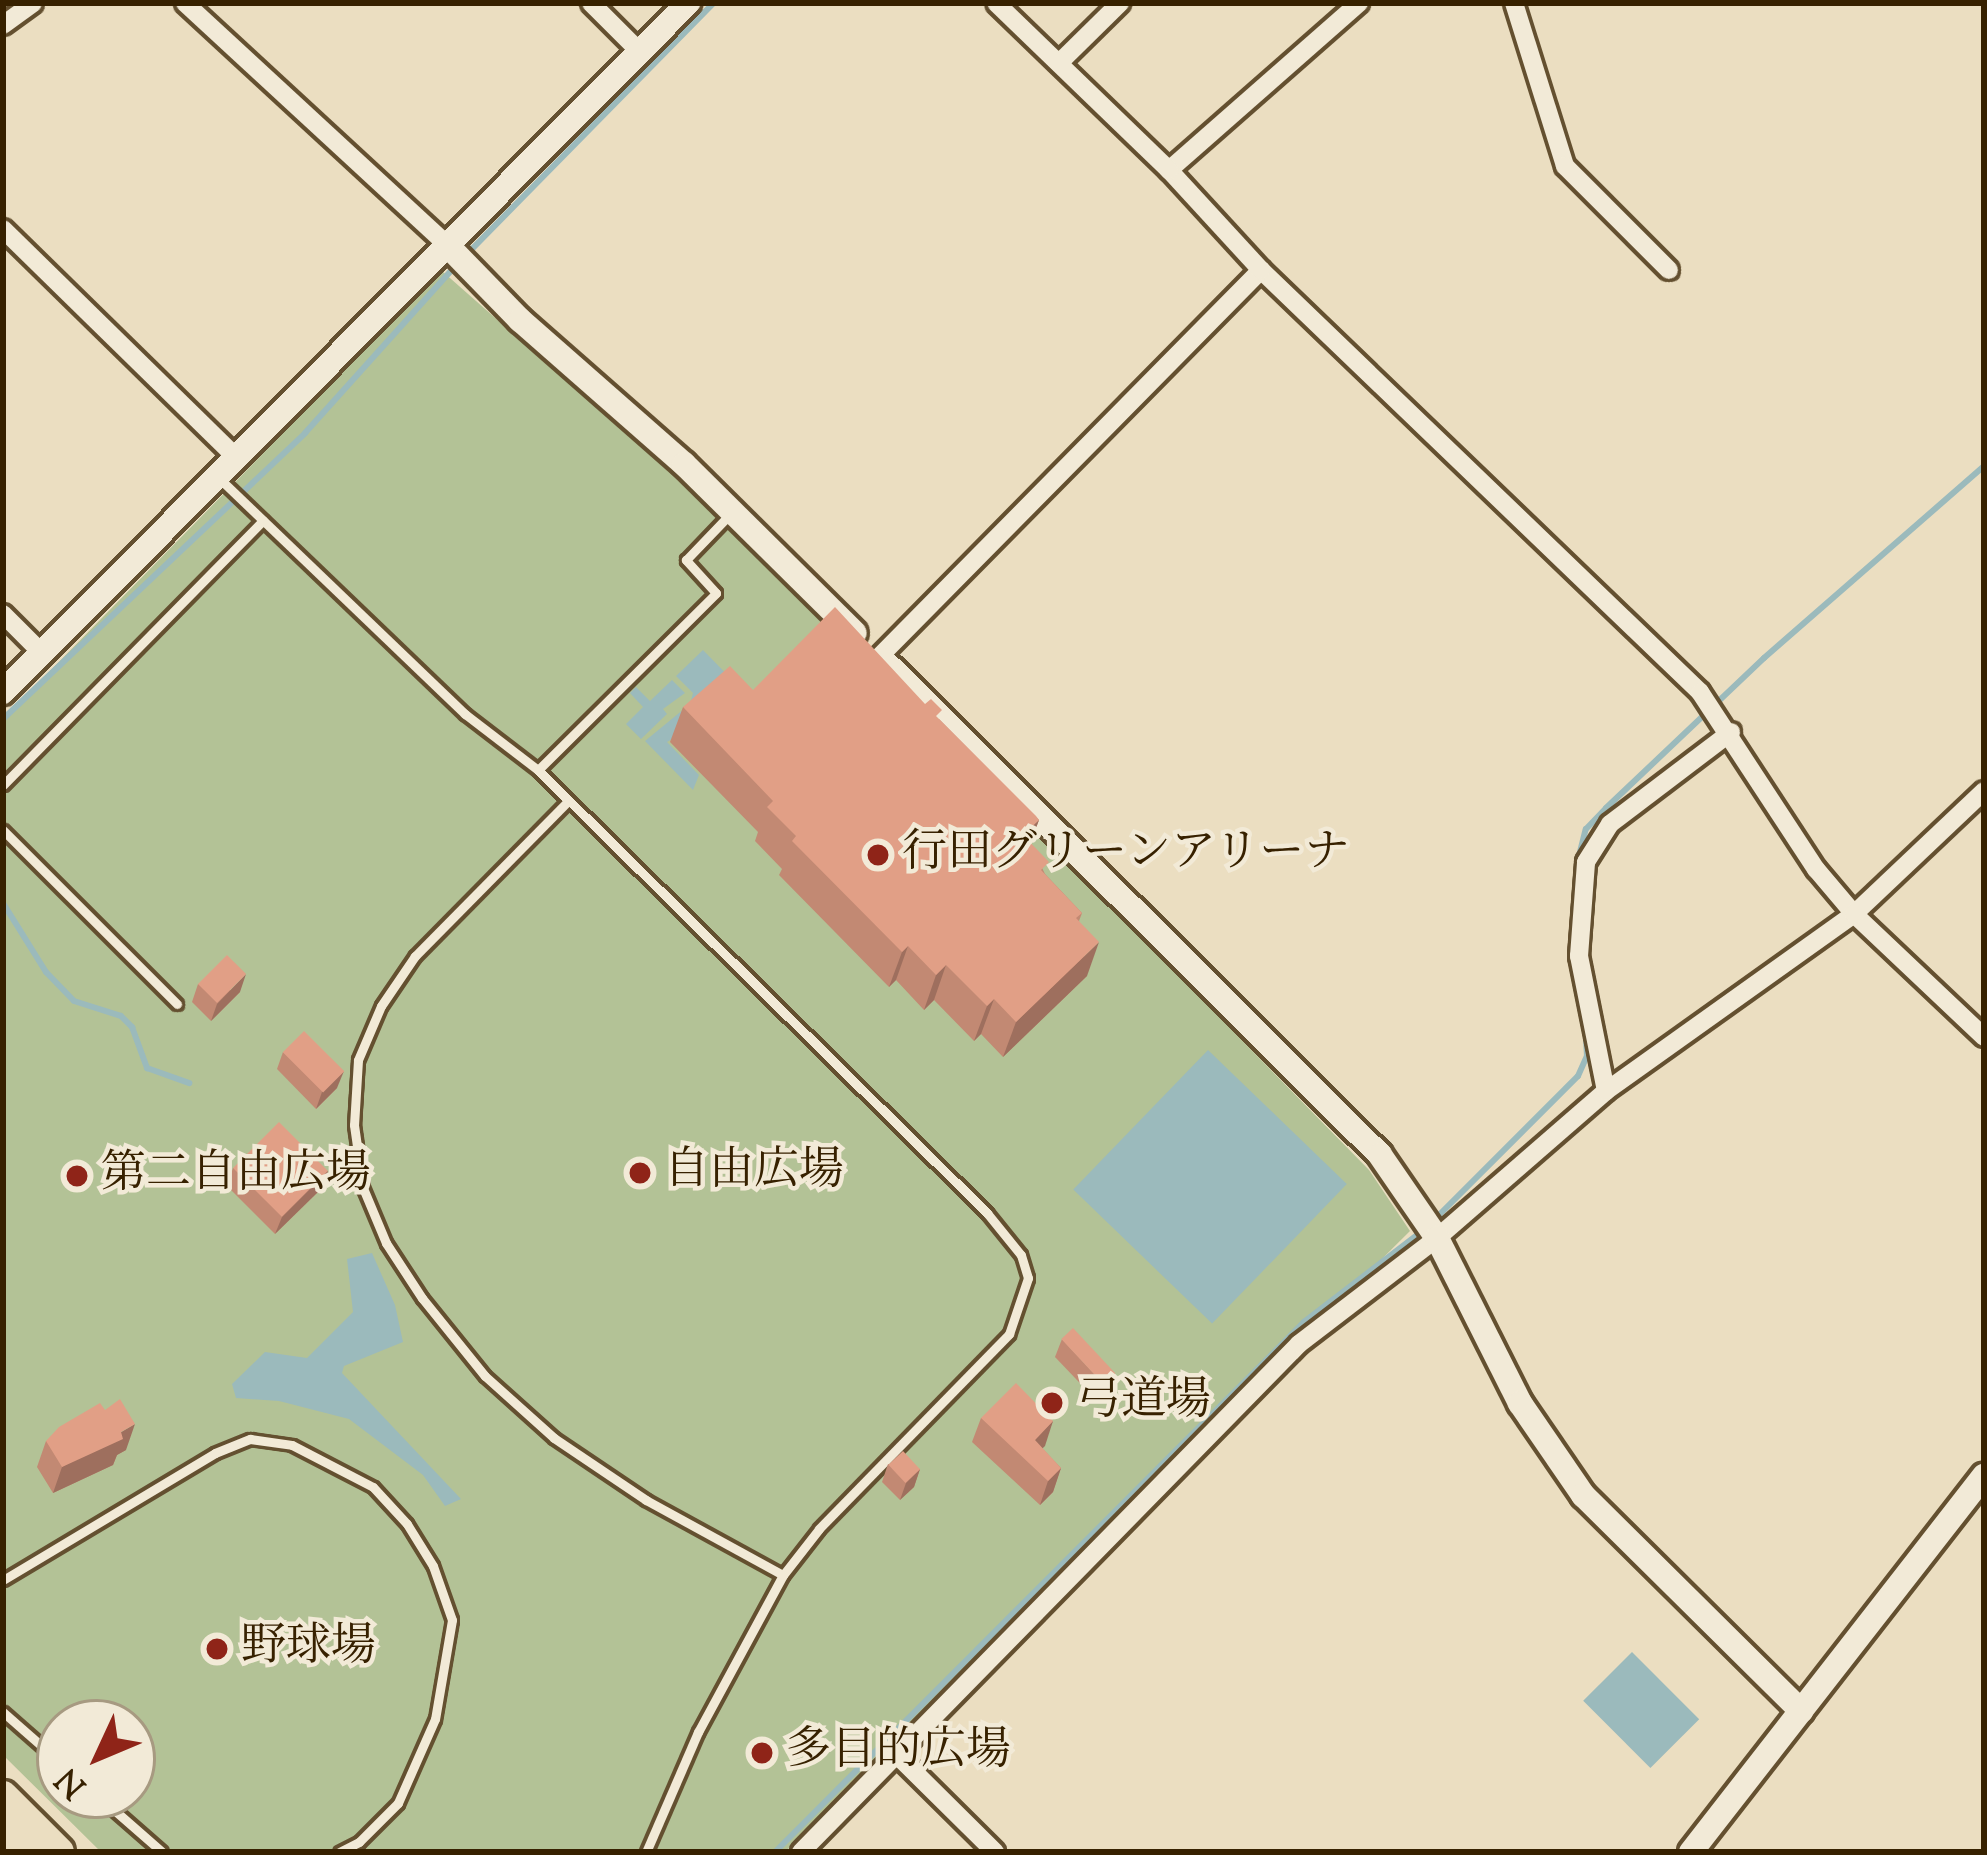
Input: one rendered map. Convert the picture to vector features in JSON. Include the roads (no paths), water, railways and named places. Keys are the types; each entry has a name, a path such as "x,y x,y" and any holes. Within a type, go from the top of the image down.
{"highway":[{"path":"3,1796 59,1852"},
{"path":"3,1832 22,1852"}],"street":[{"path":"6,16 33,3"},
{"path":"185,3 448,246 520,320 733,512 1380,1155 1437,1238 1520,1403 1583,1495 1802,1711"},
{"path":"590,3 639,51"},
{"path":"3,692 688,3"},
{"path":"996,3 1169,170 1262,270 1700,692 1731,732 1816,869 1854,914 1984,1037"},
{"path":"1059,64 1120,3"},
{"path":"1169,170 1359,3"},
{"path":"1514,3 1565,166 1669,270"},
{"path":"3,229 238,460"},
{"path":"879,657 1262,270"},
{"path":"3,614 43,654"},
{"path":"1606,1091 1579,956 1586,862 1610,824 1731,732"},
{"path":"801,1852 1299,1345 1437,1238 1606,1091 1854,914 1984,791"},
{"path":"1691,1852 1984,1476"},
{"path":"897,1755 995,1852"}],"lane":[{"path":"219,478 466,714 538,770 987,1213 1021,1256 1028,1278 1010,1334 819,1529 783,1575 698,1732 646,1852"},
{"path":"538,770 716,593 686,560 733,512"},
{"path":"3,784 263,520"},
{"path":"568,801 415,956 381,1006 358,1060 354,1125 363,1188 386,1243 422,1298 485,1376 554,1438 646,1500 783,1575"},
{"path":"3,830 177,1004"},
{"path":"3,1580 214,1453 250,1439 292,1445 373,1486 407,1524 434,1566 452,1620 435,1719 398,1802 359,1842 338,1852"},
{"path":"3,1712 36,1741"},
{"path":"124,1819 162,1852"}],"water":[{"path":"703,650 746,694 667,742 699,775 693,790 645,741 690,704 693,693 676,676"},
{"path":"672,680 685,693 663,709 667,714 641,739 626,724 643,707 630,693 636,687 650,701"},
{"path":"1208,1050 1347,1184 1212,1324 1073,1190"},
{"path":"372,1253 395,1305 403,1342 344,1366 342,1373 461,1499 445,1506 423,1475 349,1419 279,1401 236,1398 232,1384 265,1352 307,1358 353,1312 347,1259"},
{"path":"1632,1652 1699,1719 1650,1768 1583,1701"}],"waterway":[{"path":"467,254 714,3"},
{"path":"3,719 305,433 458,263"},
{"path":"1578,860 1586,829 1606,808 1764,658 1984,466"},
{"path":"3,903 46,972 74,1001 121,1016 132,1027 147,1068 189,1083"},
{"path":"1435,1219 1578,1076 1587,1056 1586,1035"},
{"path":"775,1852 1304,1322 1426,1228"}],"place":[{"name":"行田グリーンアリーナ","path":"878,855"},
{"name":"自由広場","path":"640,1173"},
{"name":"第二自由広場","path":"77,1176"},
{"name":"弓道場","path":"1052,1403"},
{"name":"野球場","path":"217,1649"},
{"name":"多目的広場","path":"762,1753"}]}
